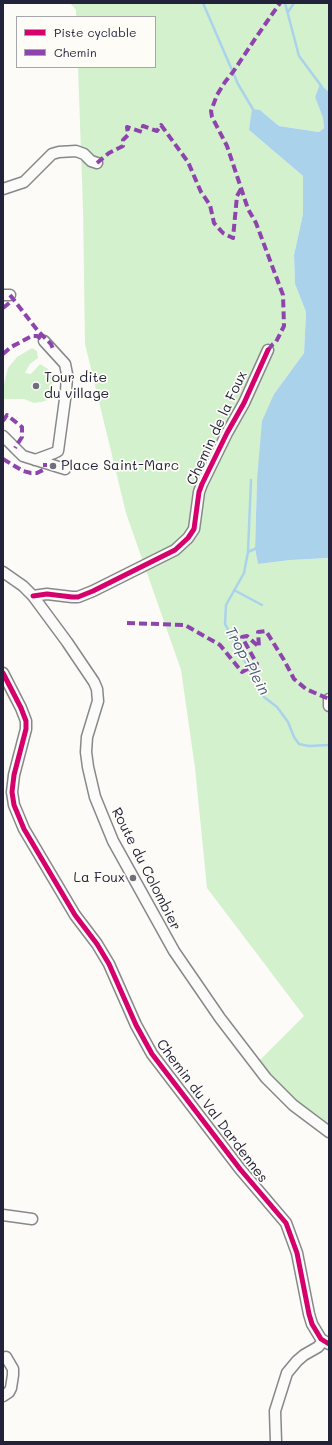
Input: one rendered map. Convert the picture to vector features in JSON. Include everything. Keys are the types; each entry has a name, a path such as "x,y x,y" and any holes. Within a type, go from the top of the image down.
{"street":[{"path":"3,190 24,182 52,154 76,152 84,154 91,161 97,163"},
{"path":"35,460 58,451 66,392 67,374 65,364 44,341"},
{"name":"Chemin de la Foux","path":"33,596 47,594 78,597 175,550 188,538 194,530 199,492 202,484 227,433 244,403 268,350"},
{"path":"3,436 23,456 65,469"},
{"name":"Route du Colombier","path":"3,572 23,586 33,596 84,667 97,690 98,701 87,737 86,752 95,798 113,841 174,951 251,1060 285,1098 329,1132"},
{"name":"Chemin du Val Dardennes","path":"3,673 26,721 26,729 12,784 14,805 22,824 46,868 75,915 97,944 109,964 136,1025 152,1054 240,1169 286,1223 296,1253 309,1314 314,1328 326,1343"},
{"path":"329,699 329,706"},
{"path":"3,1215 32,1219"},
{"path":"276,1442 275,1411 287,1373 296,1361 326,1343"},
{"path":"3,1396 9,1392 11,1388 13,1375 13,1369 6,1357"}],"green space":[{"path":"70,3 329,3 329,92 320,84 315,97 323,118 324,128 319,132 279,126 260,110 249,130 303,176 303,214 294,255 295,284 306,312 304,353 274,394 257,480 255,549 258,564 291,560 329,558 329,1132 256,1064 304,1016 207,888 195,768 181,670 126,513 85,344 83,209 78,68 156,68 156,16 76,16 76,10"},
{"path":"32,348 37,351 38,358 30,364 25,373 31,374 40,364 48,369 53,380 48,400 34,403 24,399 3,399 3,388 8,368 17,357"}],"water":[{"path":"320,84 329,92 329,558 291,560 258,564 255,549 257,480 262,421 274,394 304,353 306,312 295,284 294,255 303,214 303,176 249,130 252,109 260,110 279,126 319,132 324,128 323,118 315,97"}],"waterway":[{"path":"203,3 238,84 254,111"},
{"path":"285,3 299,56 322,87"},
{"path":"288,12 294,3"},
{"name":"Trop-Plein","path":"248,552 251,480"},
{"name":"Trop-Plein","path":"257,548 248,552 244,573 226,605 225,624 264,697 277,707 288,722 294,737 299,744 309,746 329,745"},
{"path":"234,590 262,605"}],"marked path":[{"path":"268,350 276,342 284,326 283,295 256,223 248,209 227,146 212,117 211,111 217,95 225,82 280,3"},
{"path":"97,163 109,153 123,146 123,140 128,135 127,127 142,132 143,126 157,131 161,125 188,162 201,192 210,205 214,223 223,233 233,238 237,196 242,187"},
{"path":"10,295 38,331 51,344 54,351"},
{"path":"3,308 13,300"},
{"path":"3,354 11,347 32,336 37,336 44,341"},
{"path":"3,421 7,415 22,427 22,437 15,448"},
{"path":"3,459 23,471 31,473 37,473 43,470 45,463"},
{"path":"127,623 185,625 220,645 242,672 257,664 242,637 247,636 259,647 258,632 266,631 294,679 306,689 329,699"}],"cycle path":[{"path":"33,596 47,594 78,597 175,550 188,538 194,529 199,492 202,484 227,433 244,403 268,350"},
{"path":"3,673 26,721 26,729 14,775 12,792 14,805 24,829 75,915 97,944 109,964 136,1025 152,1054 240,1169 286,1223 297,1253 312,1324 321,1339 329,1344"}],"place":[{"name":"Tour dite du village","path":"36,386"},
{"name":"Place Saint-Marc","path":"53,466"},
{"name":"La Foux","path":"133,878"}]}
